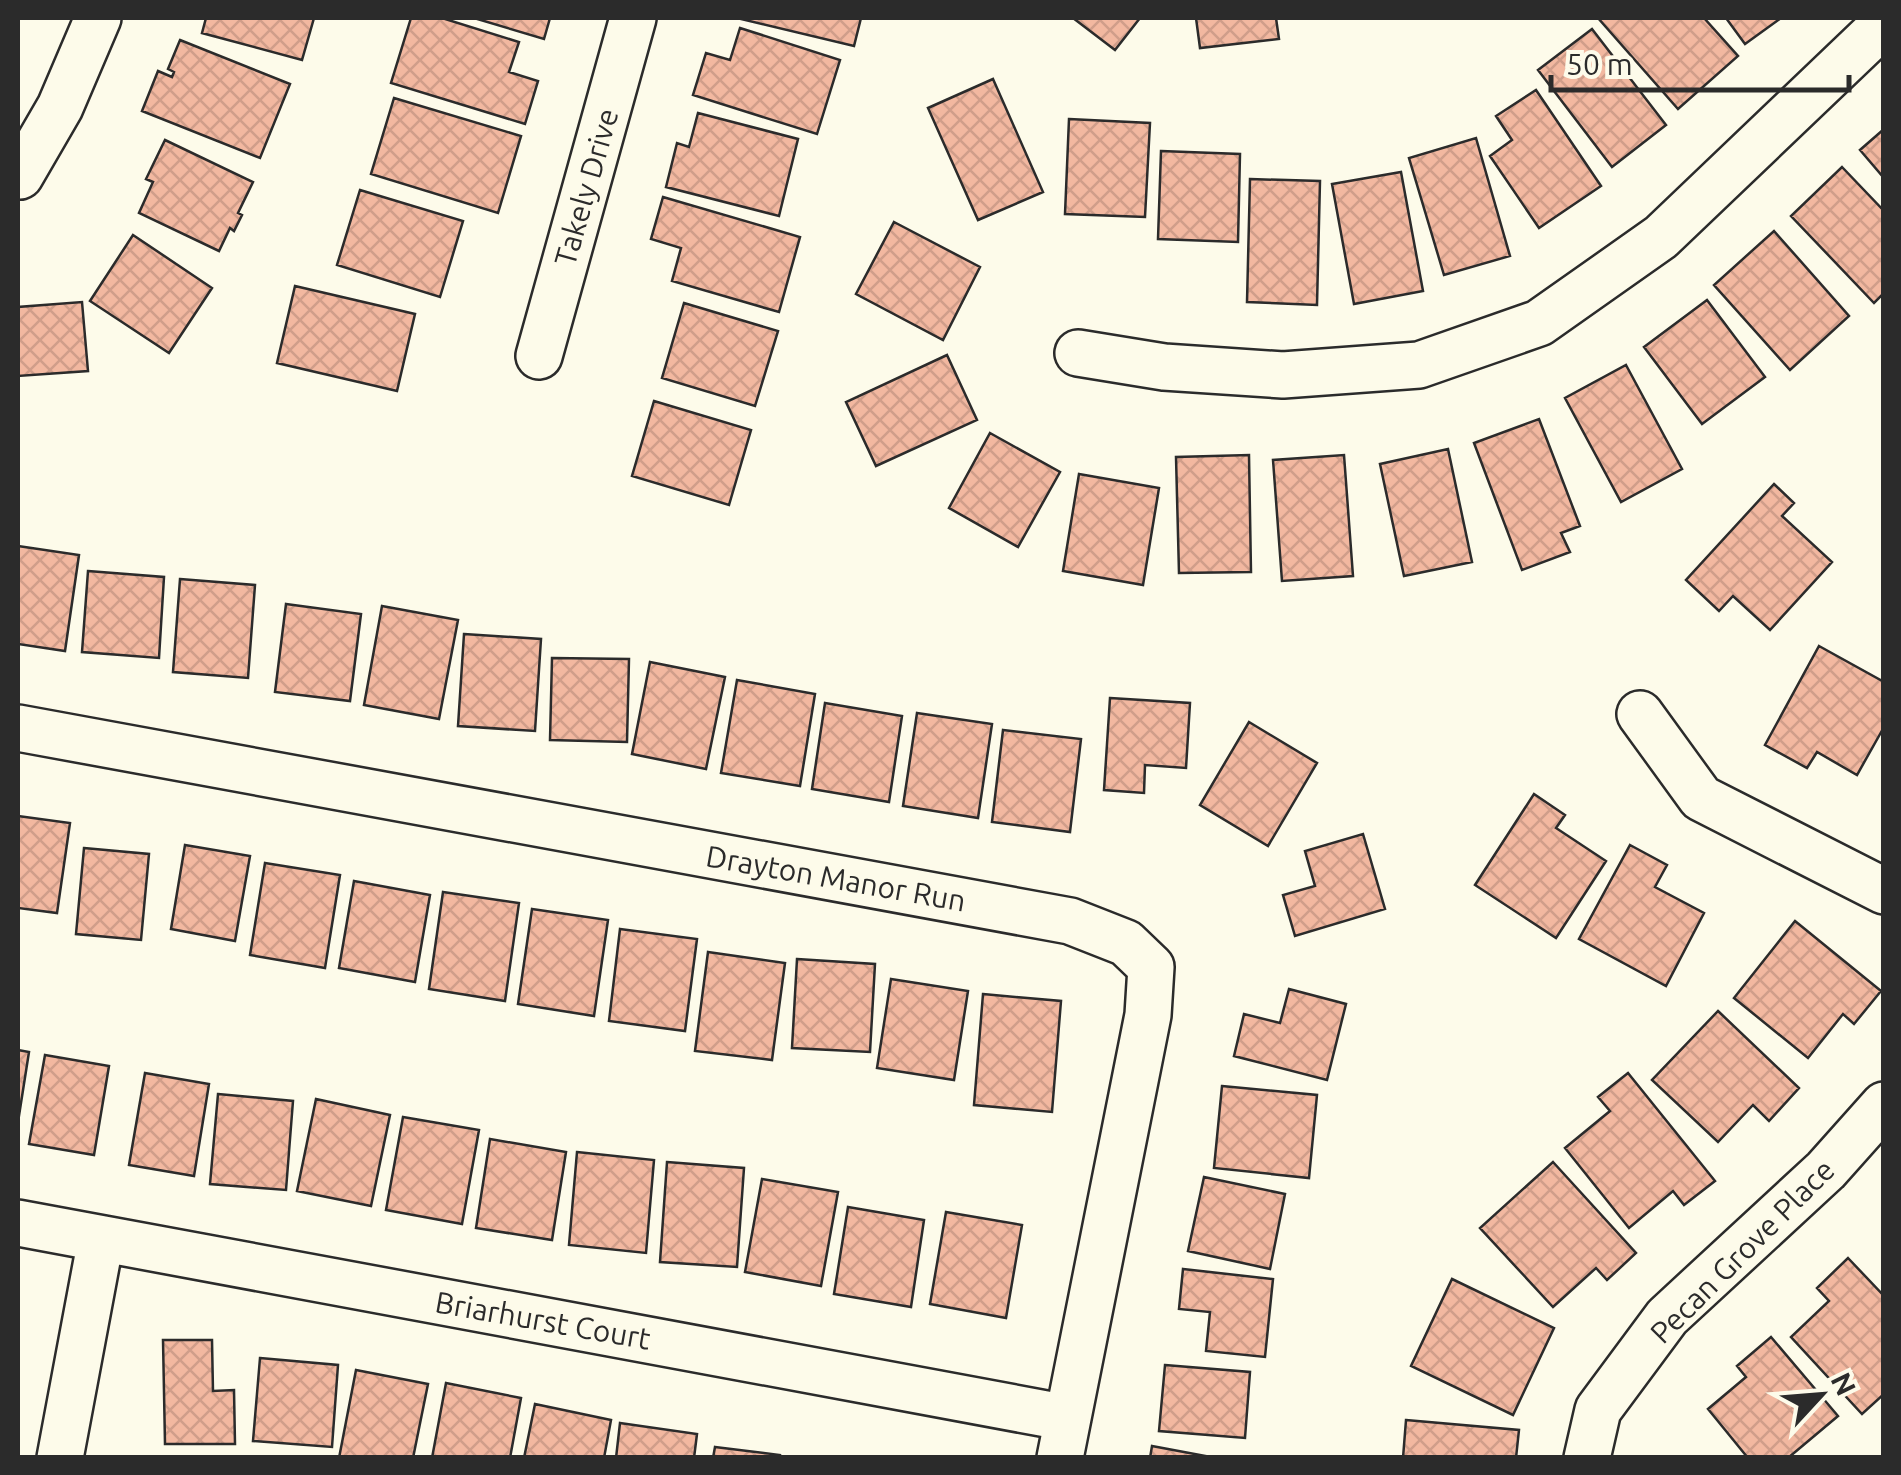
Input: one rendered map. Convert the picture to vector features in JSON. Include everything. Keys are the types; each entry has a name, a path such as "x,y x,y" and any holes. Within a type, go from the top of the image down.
{"street":[{"path":"20,176 60,106 98,18"},
{"name":"Takely Drive","path":"539,356 633,18"},
{"path":"1078,354 1164,368 1302,374 1419,366 1539,323 1661,237 1884,24"},
{"path":"1640,714 1701,798 1884,890"},
{"name":"Drayton Manor Run","path":"18,728 1070,921 1126,943 1151,967 1148,1015 1064,1438"},
{"name":"Pecan Grove Place","path":"1587,1458 1598,1410 1668,1316 1826,1170 1884,1105"},
{"name":"Briarhurst Court","path":"18,1224 1064,1438"},
{"path":"60,1458 100,1239"}],"building":[{"path":"206,18 314,18 302,60 202,33"},
{"path":"411,18 442,18 519,42 509,72 538,81 525,124 391,83"},
{"path":"474,18 550,18 544,39"},
{"path":"737,18 861,18 854,46"},
{"path":"1073,18 1140,18 1115,50"},
{"path":"1196,18 1276,18 1279,39 1200,48"},
{"path":"1598,18 1704,18 1738,56 1678,109"},
{"path":"1726,18 1781,18 1745,44"},
{"path":"740,28 840,60 817,134 693,95 706,53 730,60"},
{"path":"1592,29 1666,125 1612,167 1538,70"},
{"path":"180,40 290,84 260,158 142,111 158,71 172,77 174,72 168,69"},
{"path":"993,79 1043,192 978,220 928,108"},
{"path":"1536,90 1601,186 1539,228 1490,156 1512,140 1496,116"},
{"path":"394,98 521,136 498,213 371,174"},
{"path":"698,113 798,139 779,216 666,187 677,143 689,147"},
{"path":"1069,119 1150,123 1145,217 1065,214"},
{"path":"1884,129 1884,178 1860,150"},
{"path":"1476,138 1510,256 1444,275 1409,158"},
{"path":"165,140 253,182 238,213 242,215 234,231 230,228 219,251 139,213 153,182 146,179"},
{"path":"1161,151 1240,154 1238,242 1158,239"},
{"path":"1842,167 1884,211 1884,293 1874,303 1791,216"},
{"path":"1401,172 1423,291 1354,304 1332,184"},
{"path":"1250,179 1320,181 1317,305 1247,302"},
{"path":"360,190 463,221 440,297 337,265"},
{"path":"663,197 800,237 779,312 672,281 681,248 651,239"},
{"path":"894,222 980,267 943,340 856,294"},
{"path":"1774,231 1849,316 1790,370 1714,285"},
{"path":"133,235 212,288 169,353 90,301"},
{"path":"295,286 415,314 397,391 277,363"},
{"path":"1707,300 1765,377 1702,424 1644,347"},
{"path":"82,302 88,371 18,376 18,307"},
{"path":"684,303 778,331 755,406 662,378"},
{"path":"947,355 977,420 876,466 846,402"},
{"path":"1626,365 1682,469 1621,502 1565,398"},
{"path":"654,401 751,430 729,505 632,476"},
{"path":"1539,419 1580,526 1561,533 1570,552 1522,570 1474,443"},
{"path":"990,433 1060,472 1018,547 949,508"},
{"path":"1448,449 1472,562 1404,576 1380,464"},
{"path":"1249,455 1251,572 1179,573 1176,457"},
{"path":"1344,455 1353,576 1282,581 1273,460"},
{"path":"1079,474 1159,488 1143,585 1063,571"},
{"path":"1774,484 1794,503 1782,516 1832,562 1770,630 1733,596 1719,611 1686,580"},
{"path":"18,546 79,555 65,651 18,644"},
{"path":"88,571 164,577 159,658 82,652"},
{"path":"180,579 255,585 248,678 173,672"},
{"path":"286,604 361,614 350,701 275,692"},
{"path":"382,606 458,620 439,719 364,705"},
{"path":"464,634 541,639 535,731 458,726"},
{"path":"1819,646 1884,682 1884,727 1857,775 1817,752 1807,768 1765,745"},
{"path":"552,658 629,659 627,742 550,740"},
{"path":"650,662 725,677 706,769 632,754"},
{"path":"737,680 815,694 800,786 721,773"},
{"path":"1110,698 1190,703 1186,768 1145,765 1144,793 1104,790"},
{"path":"825,703 902,716 889,802 812,789"},
{"path":"917,713 992,724 978,818 903,806"},
{"path":"1249,722 1317,763 1268,846 1200,805"},
{"path":"1003,730 1081,739 1070,832 992,822"},
{"path":"1534,794 1565,815 1556,828 1606,861 1556,938 1475,885"},
{"path":"18,816 70,823 57,913 18,908"},
{"path":"1363,834 1385,909 1295,936 1283,895 1315,886 1305,851"},
{"path":"185,845 250,856 235,941 171,929"},
{"path":"1630,845 1667,865 1655,887 1704,913 1666,986 1579,939"},
{"path":"84,848 149,854 141,940 76,934"},
{"path":"265,863 340,875 325,968 250,955"},
{"path":"354,881 430,895 415,982 339,968"},
{"path":"443,892 519,903 505,1001 429,989"},
{"path":"532,909 608,920 594,1016 518,1004"},
{"path":"1795,921 1881,991 1854,1024 1843,1014 1808,1058 1734,998"},
{"path":"620,929 697,939 685,1031 609,1021"},
{"path":"708,952 785,963 772,1060 695,1051"},
{"path":"797,959 875,964 870,1052 792,1048"},
{"path":"891,979 968,991 954,1080 877,1068"},
{"path":"1289,989 1346,1004 1327,1080 1234,1056 1244,1014 1280,1023"},
{"path":"983,994 1061,1001 1052,1112 974,1105"},
{"path":"1718,1011 1799,1088 1769,1121 1753,1105 1718,1142 1652,1080"},
{"path":"18,1050 29,1052 18,1122"},
{"path":"45,1055 109,1066 94,1155 29,1144"},
{"path":"145,1073 209,1084 194,1176 129,1165"},
{"path":"1628,1073 1715,1181 1684,1205 1673,1191 1629,1228 1565,1148 1610,1111 1598,1097"},
{"path":"1222,1086 1317,1095 1309,1178 1214,1168"},
{"path":"218,1094 293,1101 286,1190 210,1184"},
{"path":"316,1099 390,1115 371,1206 297,1191"},
{"path":"403,1117 479,1130 462,1224 386,1210"},
{"path":"490,1139 566,1152 552,1240 476,1228"},
{"path":"577,1152 654,1160 646,1253 569,1245"},
{"path":"667,1162 744,1168 737,1267 660,1262"},
{"path":"1553,1162 1636,1253 1607,1280 1596,1268 1553,1307 1480,1228"},
{"path":"1204,1177 1285,1194 1270,1269 1188,1251"},
{"path":"762,1179 838,1192 821,1286 745,1272"},
{"path":"848,1207 924,1220 911,1307 834,1294"},
{"path":"946,1212 1022,1225 1006,1318 930,1304"},
{"path":"1848,1258 1884,1296 1884,1394 1862,1414 1791,1337 1829,1301 1817,1288"},
{"path":"1183,1269 1273,1279 1265,1357 1206,1351 1210,1312 1179,1309"},
{"path":"1452,1279 1554,1328 1513,1415 1411,1366"},
{"path":"1771,1337 1838,1416 1788,1458 1748,1458 1708,1409 1746,1377 1737,1366"},
{"path":"163,1340 212,1340 213,1391 234,1390 235,1444 165,1444"},
{"path":"260,1358 338,1365 332,1447 253,1441"},
{"path":"1165,1365 1250,1372 1245,1438 1159,1431"},
{"path":"356,1370 428,1384 413,1458 339,1458"},
{"path":"446,1383 521,1398 510,1458 432,1458"},
{"path":"535,1404 611,1420 604,1458 524,1458"},
{"path":"1406,1420 1519,1430 1516,1458 1403,1458"},
{"path":"620,1423 697,1434 694,1458 616,1458"},
{"path":"1152,1446 1216,1458 1150,1458"},
{"path":"715,1447 780,1455 780,1458 713,1458"}]}
